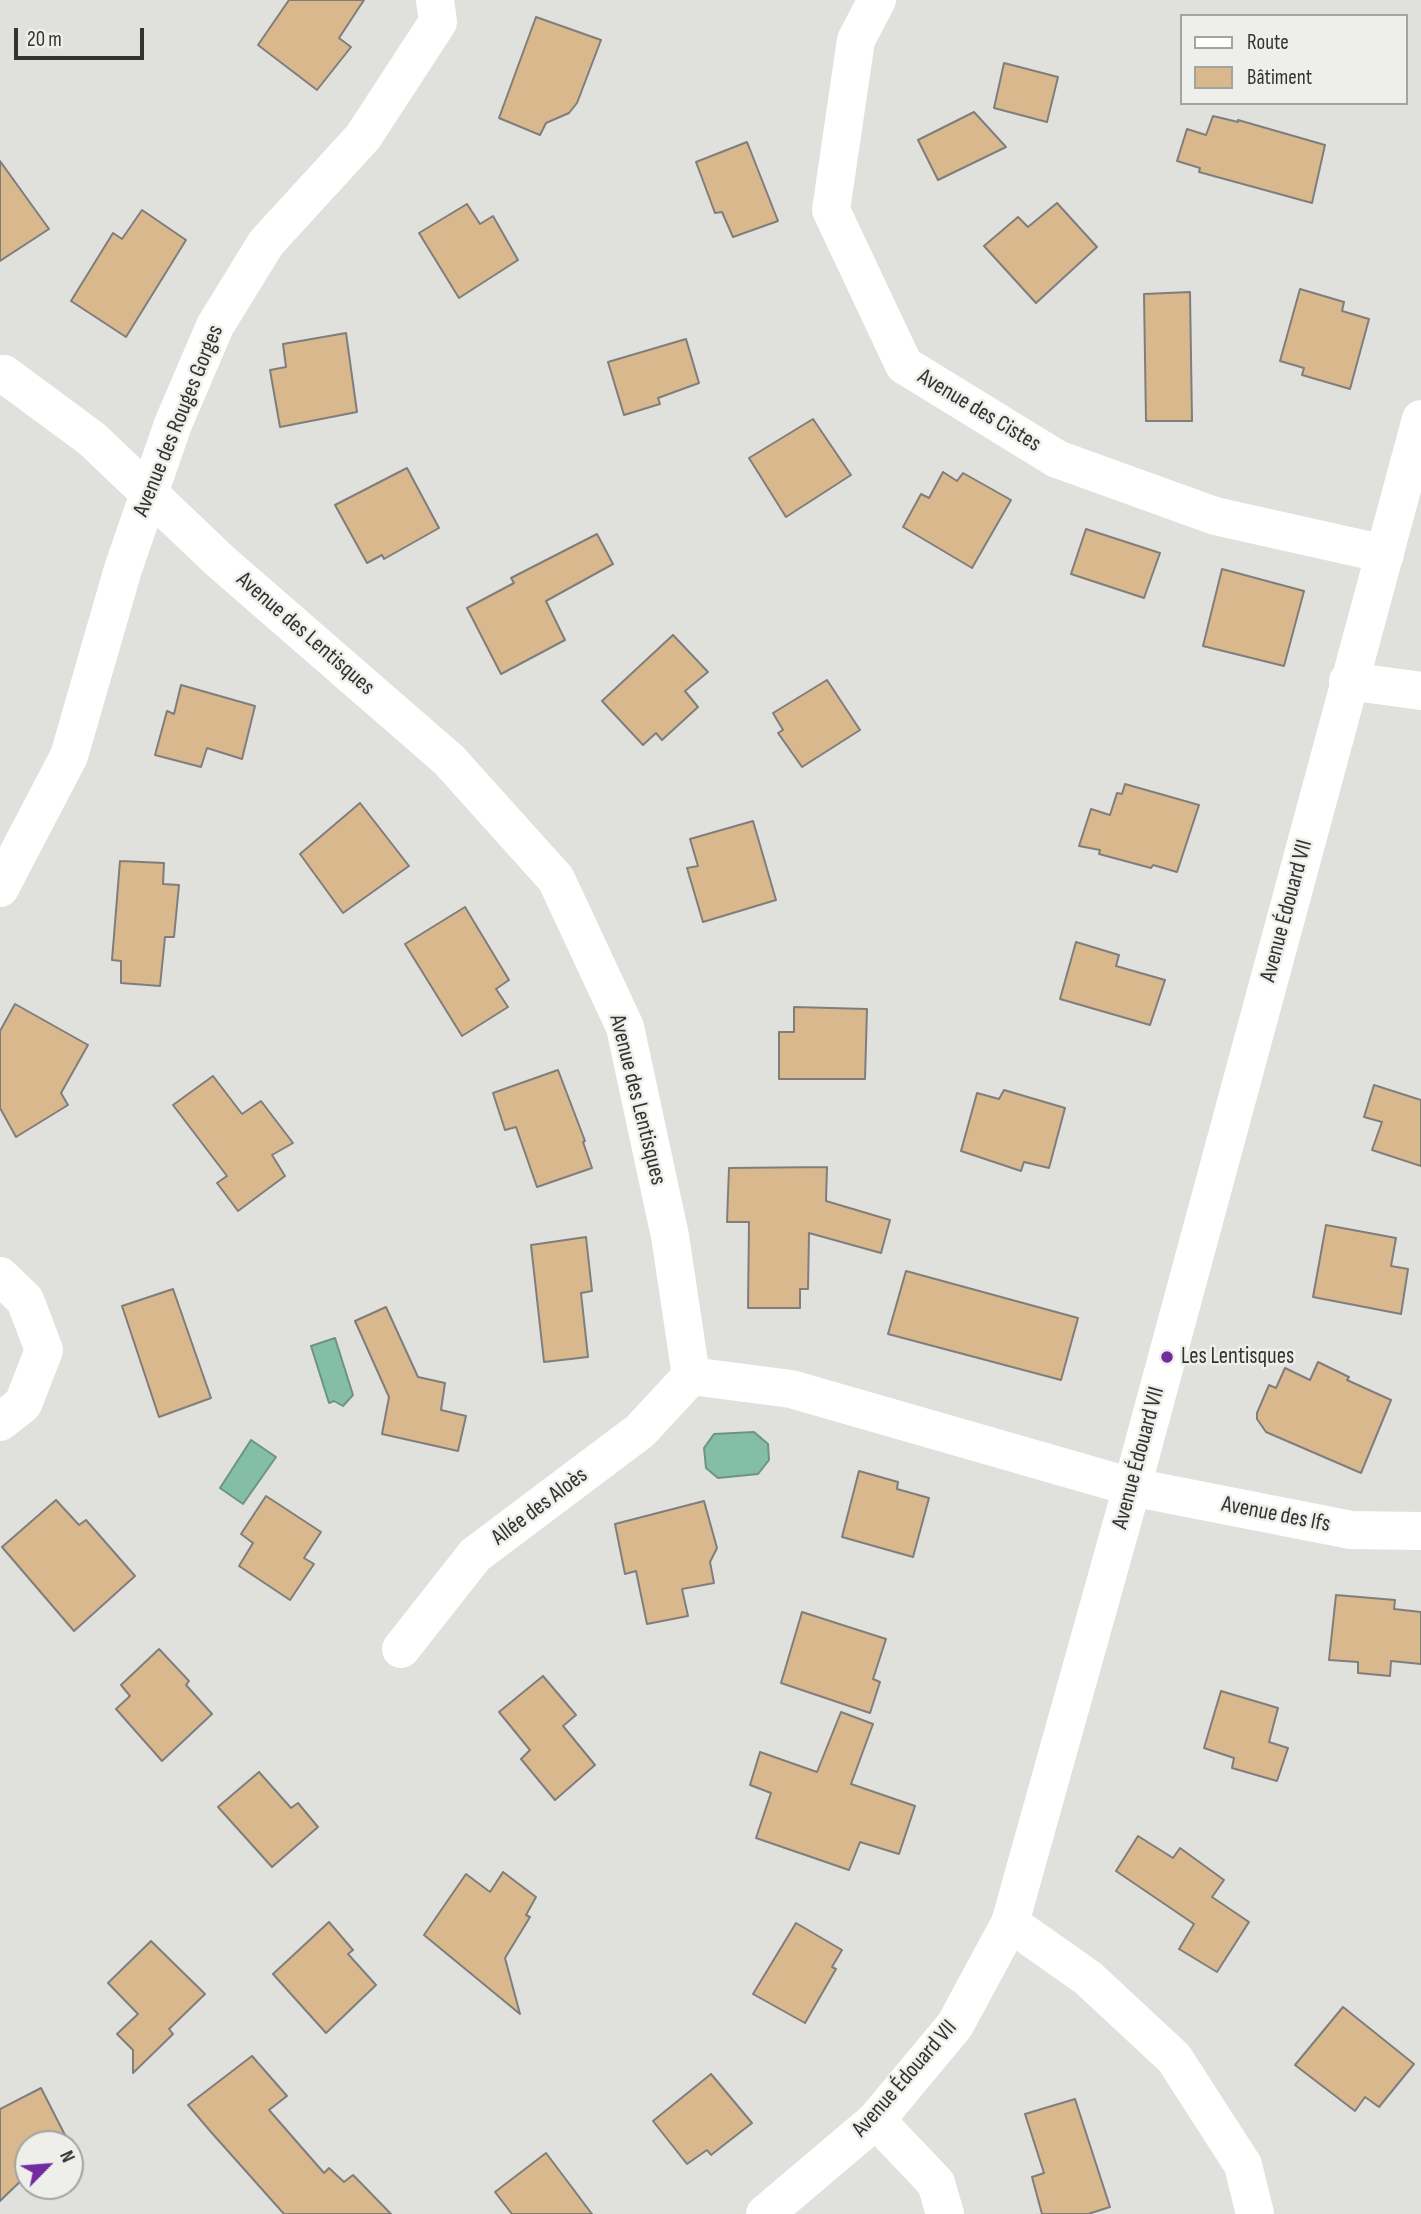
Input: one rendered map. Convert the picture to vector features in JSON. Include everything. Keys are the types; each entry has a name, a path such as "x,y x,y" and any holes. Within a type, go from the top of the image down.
{"street":[{"name":"Avenue des Rouges Gorges","path":"0,888 69,756 123,569 173,424 215,326 266,243 363,137 438,22 435,0"},
{"name":"Avenue des Cistes","path":"877,0 856,40 831,210 904,365 1057,459 1215,516 1385,554"},
{"name":"Avenue des Lentisques","path":"0,374 4,374 92,439 220,561 449,760 556,879 625,1027 670,1236 691,1376"},
{"name":"Avenue Édouard VII","path":"765,2214 876,2120 955,2025 1010,1923 1132,1487 1421,419"},
{"path":"1348,681 1421,691"},
{"path":"0,1276 25,1300 44,1350 23,1404 0,1422"},
{"path":"691,1376 791,1388 1132,1487"},
{"name":"Allée des Aloès","path":"401,1649 475,1555 640,1432 691,1376"},
{"name":"Avenue des Ifs","path":"1132,1487 1351,1530 1421,1531"},
{"path":"1010,1923 1088,1978 1174,2058 1243,2165 1255,2214"},
{"path":"876,2120 936,2183 945,2214"}],"shaded area":[{"path":"335,1338 353,1395 343,1406 334,1401 329,1403 311,1346"},
{"path":"754,1432 768,1444 769,1460 758,1474 718,1478 706,1468 704,1448 714,1434"},
{"path":"251,1440 276,1457 243,1504 220,1488"}],"building":[{"path":"289,0 364,0 339,38 351,47 317,90 258,45"},
{"path":"536,17 601,40 577,103 569,113 546,123 540,135 499,118"},
{"path":"1004,63 1058,77 1047,122 994,108"},
{"path":"974,112 1006,147 938,180 918,140"},
{"path":"1213,116 1238,120 1325,145 1312,203 1199,172 1200,168 1177,161 1187,129 1206,135"},
{"path":"747,142 778,221 733,237 722,212 715,213 696,162"},
{"path":"0,161 49,229 0,261"},
{"path":"1057,203 1097,247 1036,303 984,246 1018,217 1028,227"},
{"path":"467,204 480,224 493,216 518,260 459,298 419,233"},
{"path":"142,210 186,240 126,337 71,301 113,233 122,239"},
{"path":"1300,289 1344,302 1342,311 1369,319 1350,389 1302,375 1304,368 1280,361"},
{"path":"1190,292 1192,421 1146,421 1144,294"},
{"path":"346,333 357,412 280,427 270,370 286,367 283,344"},
{"path":"686,339 699,383 658,398 660,404 624,415 608,362"},
{"path":"813,419 851,475 786,517 749,458"},
{"path":"407,468 439,528 384,559 382,555 367,563 335,505"},
{"path":"943,472 957,481 963,473 1011,500 972,568 903,527 921,494 929,498"},
{"path":"1086,529 1160,553 1144,598 1071,574"},
{"path":"597,534 613,564 546,601 565,640 501,674 467,608 514,583 511,578"},
{"path":"1222,569 1304,591 1284,666 1203,646"},
{"path":"673,635 708,672 685,691 698,707 662,740 656,733 643,745 602,701"},
{"path":"827,680 860,730 802,767 778,733 783,730 773,713"},
{"path":"181,685 255,706 242,759 207,748 201,767 155,755 167,711 174,714"},
{"path":"1125,784 1199,805 1177,872 1153,865 1151,868 1099,854 1100,850 1079,846 1091,809 1110,815 1117,793 1122,794"},
{"path":"360,803 409,866 343,913 300,854"},
{"path":"753,821 776,900 703,922 687,868 698,866 690,839"},
{"path":"120,861 164,863 163,884 179,885 174,937 165,937 160,986 121,983 121,961 112,960"},
{"path":"465,907 509,980 496,989 508,1007 462,1036 405,944"},
{"path":"1076,942 1119,955 1116,966 1165,980 1150,1025 1060,999"},
{"path":"15,1004 88,1045 61,1093 68,1105 16,1137 0,1108 0,1031"},
{"path":"794,1007 867,1009 865,1079 779,1079 779,1032 794,1032"},
{"path":"558,1070 585,1141 583,1142 592,1168 537,1187 516,1127 505,1130 493,1093"},
{"path":"213,1076 242,1114 261,1101 293,1143 272,1155 285,1176 238,1211 217,1183 227,1176 173,1105"},
{"path":"1374,1085 1421,1100 1421,1166 1372,1150 1382,1122 1364,1117"},
{"path":"1004,1090 1065,1108 1049,1168 1024,1162 1021,1171 961,1151 977,1093 999,1099"},
{"path":"827,1167 826,1201 890,1220 881,1253 809,1233 808,1289 800,1289 800,1308 748,1308 749,1222 727,1222 729,1168"},
{"path":"1326,1225 1396,1238 1391,1266 1408,1269 1401,1314 1313,1297"},
{"path":"586,1237 592,1291 581,1293 588,1357 544,1362 531,1245"},
{"path":"906,1271 1078,1318 1061,1380 888,1334"},
{"path":"173,1289 211,1398 159,1417 122,1306"},
{"path":"386,1307 418,1377 445,1383 441,1410 466,1416 458,1451 382,1434 389,1397 355,1321"},
{"path":"1318,1362 1349,1377 1347,1380 1391,1400 1361,1473 1266,1432 1257,1419 1269,1385 1276,1388 1285,1368 1310,1380"},
{"path":"859,1471 898,1482 897,1489 929,1498 913,1557 842,1537"},
{"path":"266,1496 321,1532 304,1558 314,1564 290,1600 239,1566 253,1543 241,1534"},
{"path":"56,1500 79,1525 86,1520 135,1576 74,1631 2,1547"},
{"path":"704,1501 717,1548 710,1562 714,1583 682,1589 688,1616 647,1624 636,1571 625,1574 615,1524"},
{"path":"1336,1595 1395,1600 1394,1609 1421,1612 1421,1664 1391,1661 1390,1676 1358,1673 1358,1662 1329,1660"},
{"path":"802,1612 886,1639 873,1679 880,1682 870,1713 781,1683"},
{"path":"159,1649 189,1681 186,1685 212,1714 162,1761 116,1709 130,1696 121,1685"},
{"path":"543,1676 576,1715 563,1726 595,1765 555,1800 521,1759 530,1750 499,1712"},
{"path":"1221,1691 1278,1708 1269,1742 1288,1748 1277,1781 1232,1768 1234,1758 1204,1748"},
{"path":"841,1712 873,1724 851,1784 915,1806 899,1854 860,1842 849,1870 756,1838 771,1793 750,1785 760,1752 817,1772"},
{"path":"259,1772 291,1808 298,1803 318,1827 272,1867 218,1807"},
{"path":"1138,1836 1173,1858 1180,1848 1224,1880 1212,1897 1249,1922 1217,1972 1179,1949 1194,1924 1116,1871"},
{"path":"503,1872 536,1897 526,1915 530,1917 505,1958 520,2014 424,1935 466,1874 490,1892"},
{"path":"329,1922 353,1950 348,1954 376,1985 326,2033 273,1974"},
{"path":"796,1923 842,1950 832,1967 836,1969 805,2023 753,1994"},
{"path":"151,1941 205,1994 169,2029 173,2034 133,2073 133,2050 117,2034 138,2014 108,1983"},
{"path":"1343,2007 1414,2064 1379,2107 1365,2097 1355,2111 1295,2065"},
{"path":"252,2056 287,2096 269,2110 324,2173 329,2168 344,2182 353,2175 391,2214 284,2214 211,2132 188,2105"},
{"path":"711,2074 752,2123 711,2155 707,2150 687,2164 653,2121"},
{"path":"41,2088 62,2130 14,2130 14,2188 0,2201 0,2109"},
{"path":"1075,2099 1110,2207 1088,2214 1042,2214 1032,2177 1044,2173 1025,2114"},
{"path":"546,2153 592,2214 512,2214 495,2192"}],"place":[{"name":"Les Lentisques","path":"1167,1357"}]}
